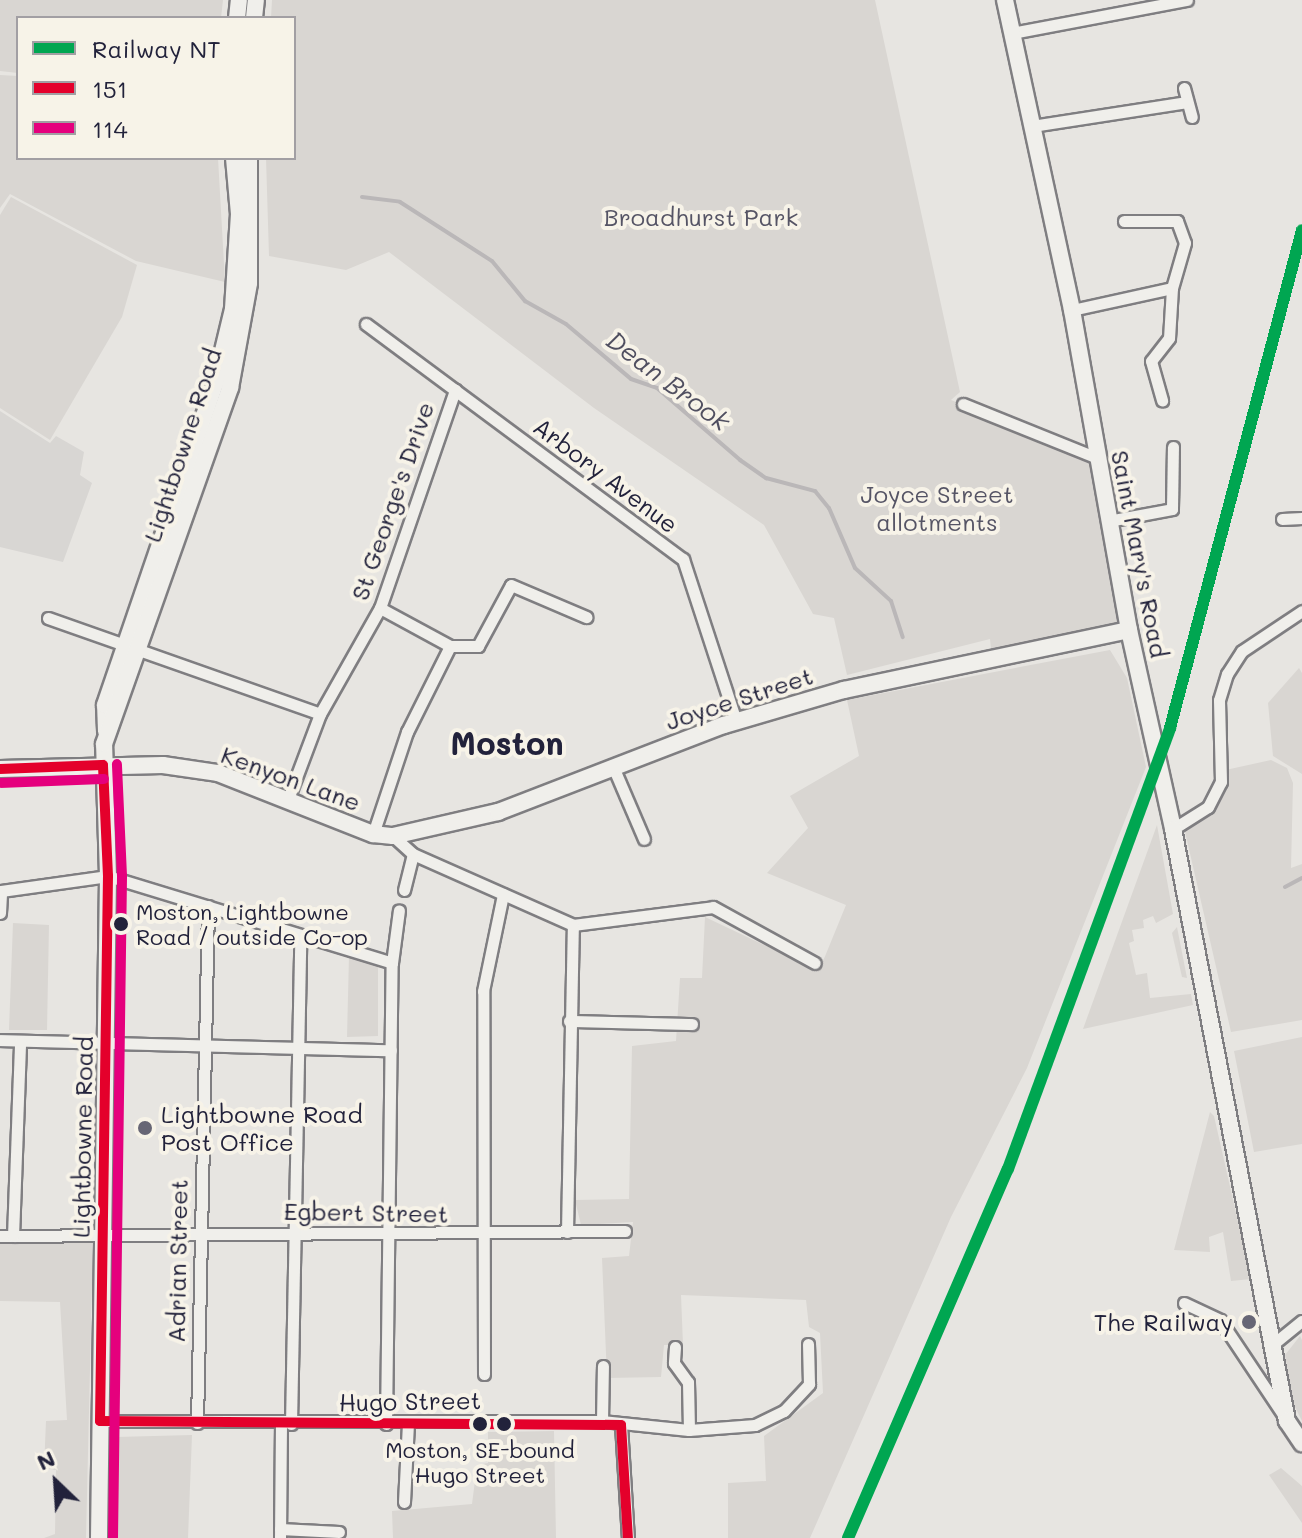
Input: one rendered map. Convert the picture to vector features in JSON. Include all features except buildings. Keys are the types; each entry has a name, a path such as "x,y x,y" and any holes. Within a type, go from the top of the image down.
{"street":[{"name":"Saint Mary's Road","path":"1005,0 1072,310 1129,630 1173,829 1287,1421 1302,1443"},
{"path":"1092,0 1095,15"},
{"path":"1012,33 1182,1"},
{"path":"1184,88 1192,117"},
{"path":"1032,126 1187,102"},
{"name":"Lightbowne Road","path":"99,1538 106,1237 108,876 103,765 106,737 215,384 233,309 239,214 234,160"},
{"name":"Lightbowne Road","path":"132,649 230,388 249,283 249,160"},
{"path":"1124,221 1177,221 1185,243 1172,288 1169,338 1151,361 1162,400"},
{"path":"1072,310 1172,288"},
{"name":"Arbory Avenue","path":"366,324 683,559 736,721"},
{"name":"St George's Drive","path":"288,799 320,714 380,608 455,390"},
{"path":"963,404 1097,458"},
{"path":"1108,521 1172,509 1173,447"},
{"path":"1282,519 1302,518"},
{"path":"380,608 450,646 478,646 511,585 586,617"},
{"path":"1173,829 1208,807 1221,782 1219,700 1227,674 1242,651 1302,611"},
{"path":"48,618 320,714"},
{"name":"Joyce Street","path":"373,834 393,836 498,812 736,721 844,690 1129,630"},
{"path":"373,834 407,732 450,646"},
{"name":"Kenyon Lane","path":"0,769 163,765 218,773 373,834"},
{"path":"614,769 644,839"},
{"path":"393,836 413,854 573,925 713,907 815,963"},
{"path":"404,890 413,854"},
{"path":"0,913 1,891 108,876 392,963"},
{"path":"484,1374 481,1236 483,991 503,894"},
{"name":"Adrian Street","path":"197,1423 202,1045 208,906"},
{"path":"386,1424 386,1235 392,963 399,910"},
{"path":"567,1232 573,925"},
{"path":"300,937 294,1233 280,1533 339,1532"},
{"path":"569,1021 692,1024"},
{"path":"0,1040 391,1050"},
{"path":"6,1236 20,1041"},
{"name":"Egbert Street","path":"6,1236 294,1233 481,1236 625,1231"},
{"path":"1184,1303 1220,1320 1287,1421"},
{"path":"1272,1345 1302,1321"},
{"name":"Hugo Street","path":"100,1421 286,1424 602,1421 689,1430 755,1425 784,1411 809,1384 808,1344"},
{"path":"675,1347 674,1363 688,1382 689,1430"},
{"path":"602,1421 603,1366"},
{"path":"404,1502 408,1424"},
{"path":"621,1425 628,1538"}],"shaded area":[{"path":"0,411 50,443 56,436 84,452 80,475 92,483 63,562 0,547"}],"green space":[{"path":"0,0 223,0 221,16 16,16 16,73 0,71"},
{"name":"Broadhurst Park","path":"272,0 875,0 960,392 951,400 1097,458 1129,630 992,658 990,639 847,675 834,618 813,614 764,525 594,408 389,252 346,270 269,256 266,160 296,160 296,16 271,16"},
{"path":"0,75 16,76 16,160 218,160 225,282 136,261 10,194 0,208"},
{"path":"11,197 137,265 122,317 50,440 0,408 0,215"},
{"path":"1110,650 1127,678 1146,767 1027,1068 951,1217 810,1538 728,1538 728,1483 766,1481 764,1436 823,1393 820,1333 809,1327 806,1300 681,1295 683,1345 664,1345 661,1377 607,1378 602,1258 629,1256 633,1222 581,1225 575,1200 629,1199 632,1046 676,1041 680,978 702,978 705,917 819,971 846,905 767,873 808,828 790,796 859,756 847,700"},
{"path":"1299,668 1302,673 1302,774 1273,756 1268,703"},
{"path":"1271,760 1287,768 1293,783 1291,868 1302,864 1302,1020 1231,1032 1183,823 1208,807 1221,771"},
{"path":"1157,825 1173,914 1156,923 1153,916 1143,920 1144,928 1132,930 1134,941 1129,943 1136,975 1147,973 1150,998 1191,994 1193,1005 1083,1029"},
{"path":"13,923 49,925 47,1030 9,1030"},
{"path":"1177,927 1187,978 1182,977 1172,933"},
{"path":"349,956 378,965 378,1036 347,1037"},
{"path":"1302,1037 1302,1144 1254,1152 1234,1051"},
{"path":"1210,1112 1214,1116 1251,1279 1231,1281 1223,1232 1209,1237 1210,1252 1174,1250"},
{"path":"0,1240 93,1242 86,1538 44,1538 55,1534 56,1470 44,1468 46,1421 67,1420 60,1302 0,1301"},
{"path":"1300,1336 1302,1421 1293,1403 1285,1355"},
{"path":"554,1431 556,1538 393,1538 392,1511 472,1504 477,1465 488,1463 488,1432"},
{"path":"192,1435 188,1538 115,1538 116,1437"},
{"path":"1281,1468 1302,1486 1302,1523 1269,1475"}],"waterway":[{"name":"Dean Brook","path":"362,197 400,202 492,261 525,301 566,324 631,379 657,388 740,460 766,478 815,491 829,508 855,568 891,601 903,637"},
{"path":"1285,887 1302,878"}],"rail line":[{"name":"NT","path":"848,1538 1008,1169 1170,728 1302,230"}],"transit line":[{"name":"114","path":"113,1538 122,876 117,764"},
{"name":"151","path":"0,769 103,765"},
{"name":"151","path":"100,1421 108,876 103,765"},
{"name":"114","path":"1,783 104,779"},
{"name":"151","path":"100,1421 621,1425"},
{"name":"151","path":"621,1425 628,1538"}],"place":[{"name":"Moston, Lightbowne Road / outside Co-op","path":"121,924"},
{"name":"Lightbowne Road Post Office","path":"145,1128"},
{"name":"The Railway","path":"1249,1322"},
{"name":"Moston, SE-bound Hugo Street","path":"480,1424"}],"district":[{"name":"Moston","path":"507,742"}],"park label":[{"name":"Joyce Street allotments","path":"937,508"}]}
